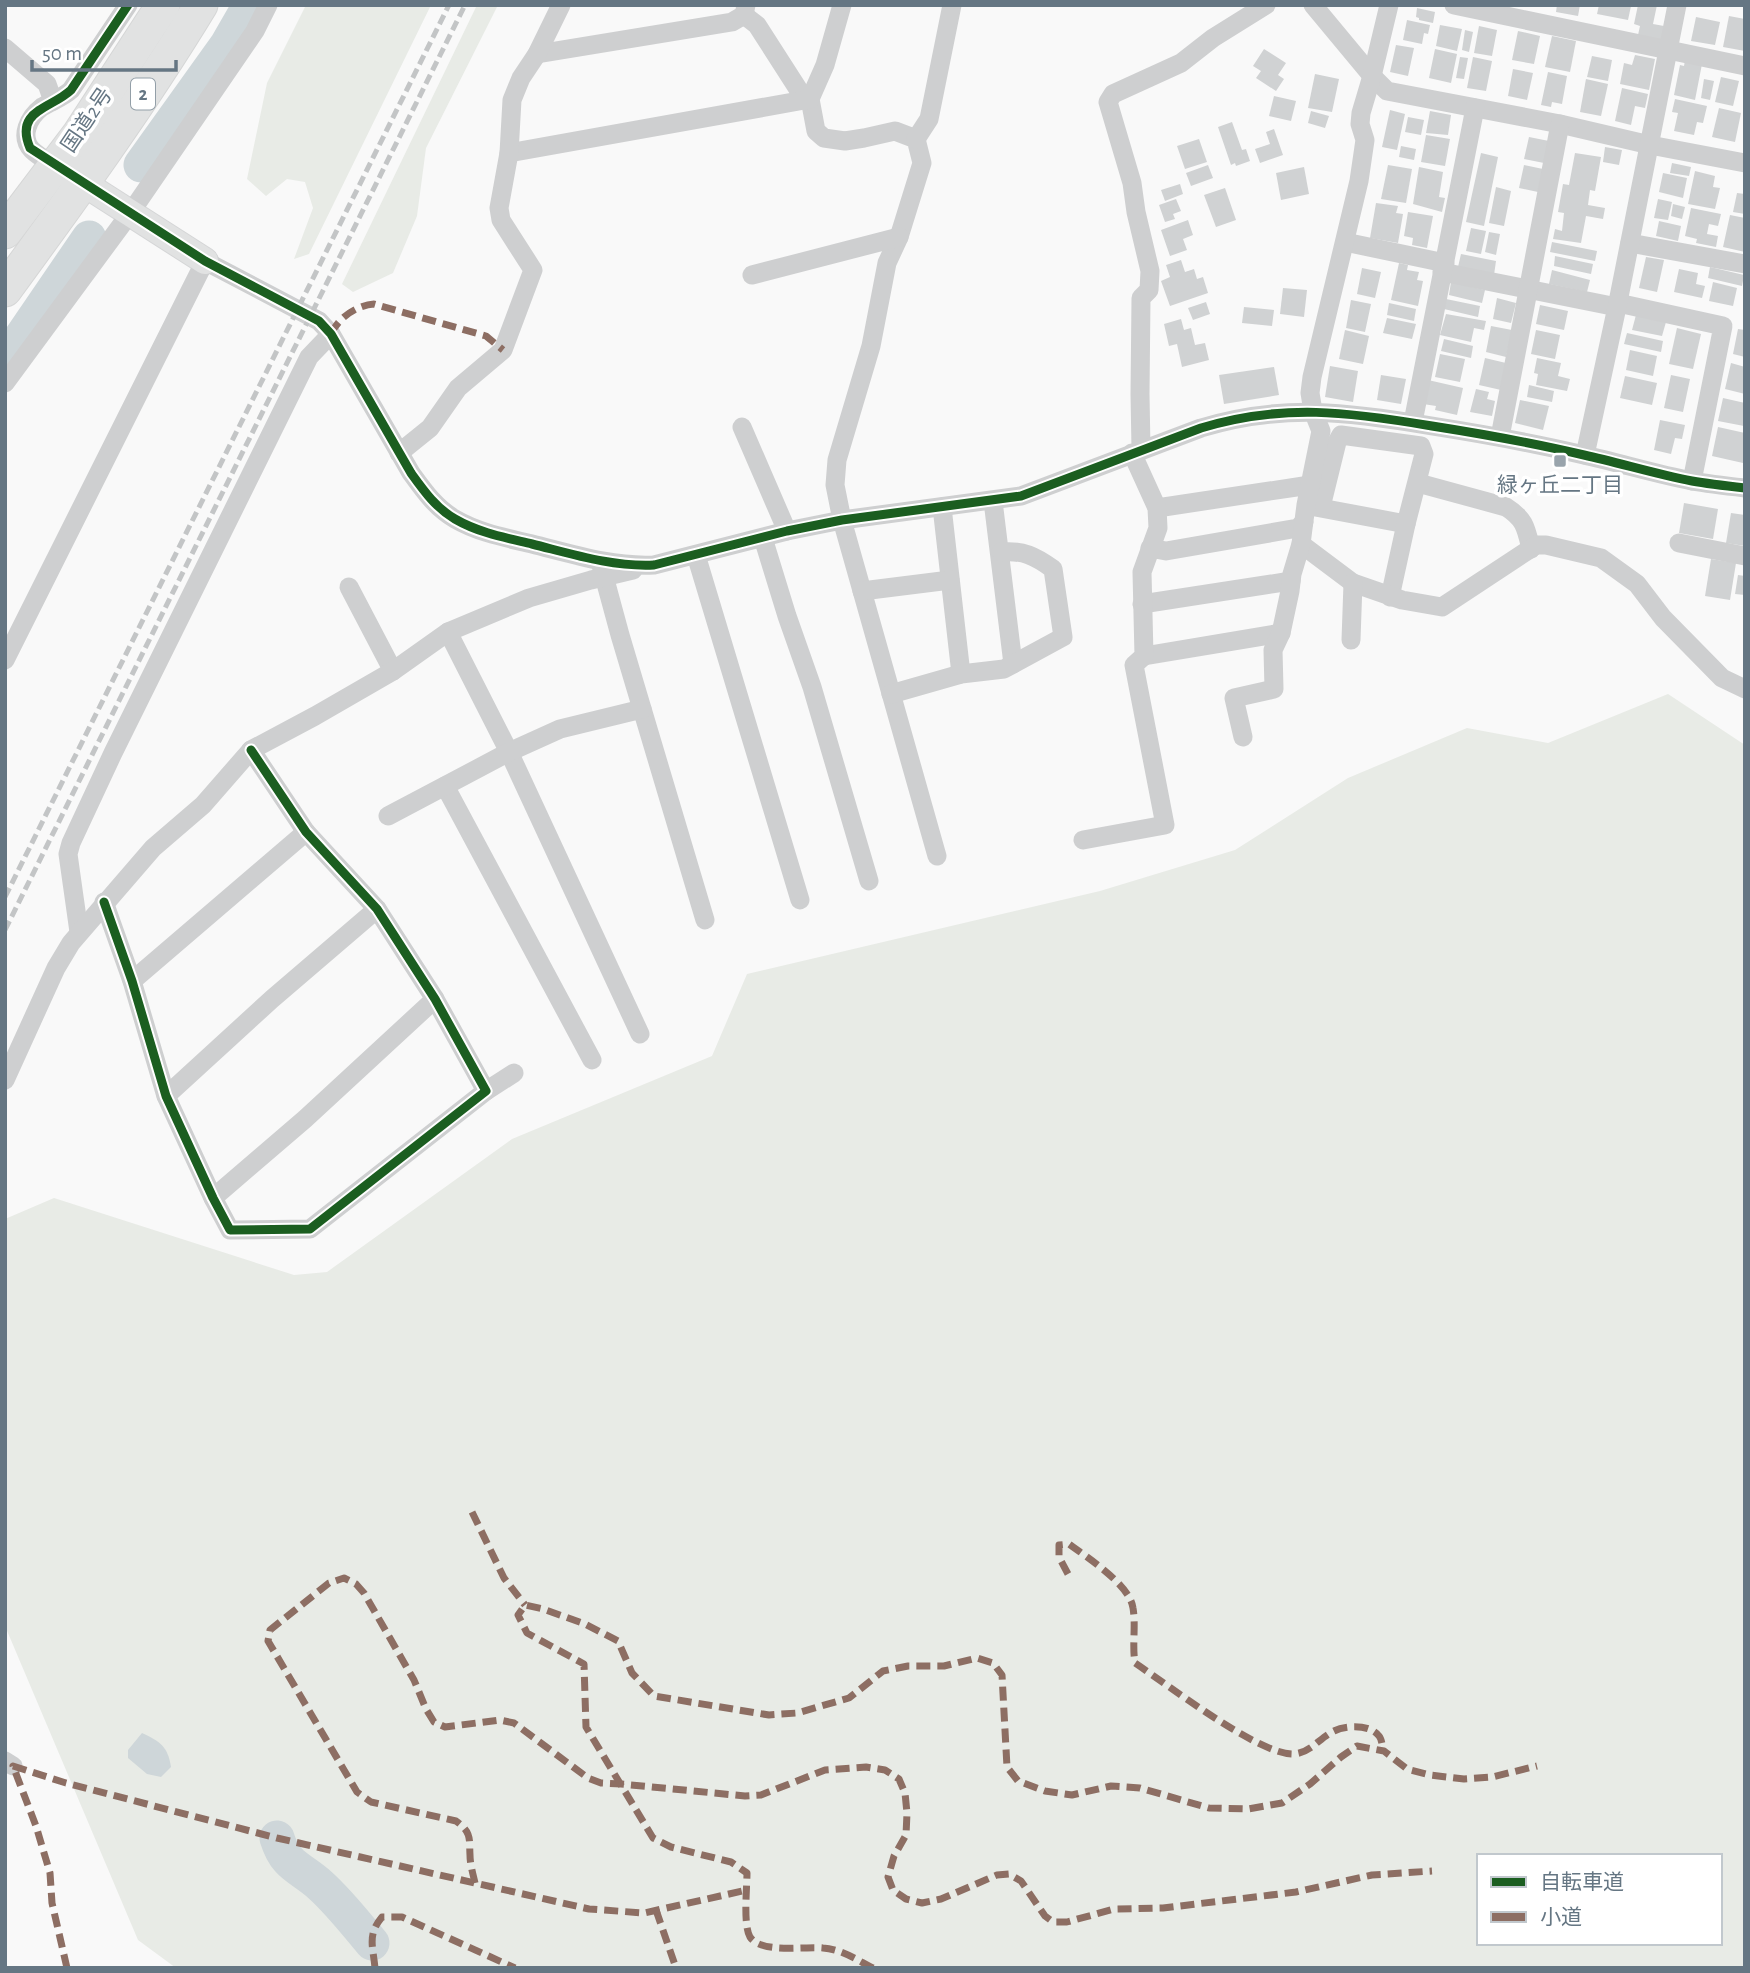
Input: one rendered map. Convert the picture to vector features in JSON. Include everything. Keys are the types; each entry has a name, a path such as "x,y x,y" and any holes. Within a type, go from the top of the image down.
{"highway":[{"name":"国道2号","path":"5,232 79,134 163,5"},
{"name":"国道2号","path":"5,290 84,183 201,5"}],"street":[{"path":"128,5 71,90 34,114 28,122 26,131 30,148 205,261 319,321 331,334 399,453 426,495 439,508 474,528 602,568"},
{"path":"5,383 131,212 256,31 268,5"},
{"path":"399,453 430,428 458,388 503,350 533,270 501,220 499,208 509,153 512,100 561,5"},
{"path":"842,5 825,65 810,99 816,131 824,138 845,141 895,131 916,139"},
{"path":"937,856 842,520 835,485 837,460 871,346 887,263 899,237 922,163 916,139 929,119 952,5"},
{"path":"1144,656 1142,572 1158,528 1157,508 1137,451 1141,298 1149,290 1150,271 1132,183 1108,102 1113,94 1181,63 1213,38 1266,5"},
{"path":"1313,5 1387,91 1745,163"},
{"path":"1150,548 1166,551 1298,528 1310,511 1310,485 1321,431 1313,411 1310,393 1312,377 1359,181 1365,140 1360,124 1361,113 1389,5"},
{"path":"1454,5 1745,66"},
{"path":"1585,455 1618,305 1677,5"},
{"path":"537,54 732,22 745,10 800,92 810,99"},
{"path":"5,48 47,84 53,102"},
{"path":"509,153 810,99"},
{"path":"1413,422 1475,108"},
{"path":"1500,437 1560,124"},
{"path":"752,275 899,237"},
{"path":"1345,242 1528,289 1723,326 1692,481"},
{"path":"1630,243 1745,264"},
{"path":"5,660 205,261"},
{"path":"79,932 68,854 71,843 309,357 331,334"},
{"path":"5,1080 56,968 79,932 153,848 202,804 251,750 393,671 448,632 602,568 654,565 787,531 842,520 1021,496 1137,451 1228,420 1277,412 1341,412 1413,422 1500,437 1692,481 1745,488"},
{"path":"742,427 787,531"},
{"path":"1243,737 1234,698 1274,689 1273,650 1281,633 1291,581 1310,511 1341,435 1421,446 1424,454 1390,597"},
{"path":"1418,483 1506,507 1525,523 1531,549"},
{"path":"1157,508 1310,485"},
{"path":"993,501 1013,664"},
{"path":"942,506 961,674"},
{"path":"1310,511 1406,524"},
{"path":"762,538 812,687 869,881"},
{"path":"1679,543 1745,556"},
{"path":"1301,544 1353,583 1390,597 1442,607 1536,544 1601,558 1637,584 1663,618 1722,678 1745,689"},
{"path":"891,694 961,674 1004,669 1063,638 1053,569 1035,556 1001,552"},
{"path":"696,555 800,900"},
{"path":"602,568 705,920"},
{"path":"862,591 950,580"},
{"path":"1142,604 1291,581"},
{"path":"1351,640 1353,583"},
{"path":"349,587 393,671"},
{"path":"448,632 509,752 640,1034"},
{"path":"1083,840 1165,825 1134,666 1144,656 1281,633"},
{"path":"388,816 509,752 561,729 642,709"},
{"path":"251,750 306,832 377,909 435,999 486,1091"},
{"path":"445,786 592,1060"},
{"path":"132,981 306,832"},
{"path":"104,902 132,981 166,1096 230,1230 310,1229 486,1091 514,1073"},
{"path":"166,1096 272,999 377,909"},
{"path":"213,1198 305,1119 435,999"}],"shaded area":[{"path":"306,5 431,5 309,254 294,259 313,208 305,182 287,179 266,196 247,179 267,83"},
{"path":"477,5 498,5 426,148 417,216 393,273 353,292 342,284"},
{"path":"1668,694 1745,745 1745,1968 176,1968 138,1940 5,1626 5,1219 54,1198 294,1275 327,1272 512,1139 712,1056 747,974 1100,891 1235,850 1348,778 1467,728 1548,743"},
{"path":"142,1733 158,1742 168,1754 171,1767 161,1777 147,1774 128,1758 128,1750"}],"building":[{"path":"1557,5 1580,5 1578,16 1556,12"},
{"path":"1599,5 1631,6 1628,20 1597,14"},
{"path":"1638,5 1657,5 1653,24 1664,26 1661,40 1638,35 1640,26 1634,24"},
{"path":"1417,8 1435,12 1433,23 1419,20 1416,17"},
{"path":"1729,16 1745,19 1745,51 1723,47"},
{"path":"1696,17 1720,22 1715,45 1691,41"},
{"path":"1407,20 1430,25 1428,34 1424,33 1422,44 1403,40"},
{"path":"1440,25 1462,29 1457,51 1436,46"},
{"path":"1479,26 1497,30 1492,56 1474,53"},
{"path":"1465,30 1473,32 1469,52 1462,50"},
{"path":"1518,31 1540,36 1534,64 1512,60"},
{"path":"1552,36 1576,41 1570,72 1545,67"},
{"path":"1396,45 1414,48 1408,76 1390,72"},
{"path":"1264,49 1286,63 1278,75 1284,79 1276,91 1256,78 1261,71 1253,66"},
{"path":"1435,49 1457,54 1451,83 1429,78"},
{"path":"1635,55 1655,59 1649,90 1620,84 1624,63 1632,65"},
{"path":"1592,56 1612,60 1608,81 1587,77"},
{"path":"1460,57 1468,58 1464,79 1456,78"},
{"path":"1473,57 1492,61 1486,91 1467,88"},
{"path":"1685,60 1702,64 1695,100 1674,95 1680,65 1684,66"},
{"path":"1513,69 1533,73 1527,100 1508,96"},
{"path":"1548,72 1567,76 1562,104 1552,102 1551,107 1541,105"},
{"path":"1315,74 1339,79 1332,112 1308,108"},
{"path":"1721,77 1739,81 1733,106 1715,102"},
{"path":"1586,79 1608,84 1601,116 1580,112"},
{"path":"1704,79 1714,81 1710,100 1701,98"},
{"path":"1622,88 1648,94 1645,108 1635,106 1631,125 1615,121"},
{"path":"1274,96 1296,101 1291,121 1269,116"},
{"path":"1675,99 1707,106 1703,123 1697,122 1694,135 1674,131 1678,113 1672,112"},
{"path":"1719,108 1741,113 1735,142 1712,137"},
{"path":"1390,110 1405,114 1397,150 1382,147"},
{"path":"1311,111 1329,116 1325,128 1308,123"},
{"path":"1430,111 1451,115 1448,135 1426,133"},
{"path":"1408,117 1424,120 1421,135 1405,132"},
{"path":"1232,122 1242,150 1246,149 1250,161 1236,166 1235,163 1231,165 1218,127"},
{"path":"1274,129 1283,155 1260,163 1255,149 1270,144 1266,132"},
{"path":"1426,135 1450,139 1445,166 1421,162"},
{"path":"1529,137 1549,141 1544,163 1524,159"},
{"path":"1199,139 1207,162 1185,169 1177,146"},
{"path":"1401,146 1416,149 1414,160 1399,157"},
{"path":"1605,147 1622,150 1619,165 1603,162"},
{"path":"1481,153 1498,157 1484,226 1466,222"},
{"path":"1575,153 1601,157 1595,191 1590,190 1588,205 1605,208 1603,219 1586,216 1581,243 1553,239 1555,229 1562,231 1564,213 1558,212 1563,184 1569,185"},
{"path":"1672,163 1691,167 1689,176 1670,173"},
{"path":"1208,165 1213,178 1191,186 1186,173"},
{"path":"1388,165 1412,169 1406,203 1381,199"},
{"path":"1524,165 1543,169 1538,192 1519,188"},
{"path":"1304,167 1309,194 1281,200 1276,173"},
{"path":"1419,167 1443,172 1439,197 1445,198 1442,212 1413,204"},
{"path":"1695,171 1715,176 1713,187 1720,188 1715,209 1688,204"},
{"path":"1663,173 1687,178 1683,198 1659,192"},
{"path":"1180,184 1183,194 1165,201 1161,190"},
{"path":"1496,187 1511,191 1504,226 1489,223"},
{"path":"1225,188 1236,220 1216,227 1204,195"},
{"path":"1737,193 1745,194 1745,214 1733,212"},
{"path":"1176,199 1181,211 1173,214 1175,219 1165,222 1159,205"},
{"path":"1658,199 1672,202 1668,220 1654,218"},
{"path":"1376,203 1398,206 1396,213 1403,214 1398,243 1370,238"},
{"path":"1673,204 1685,207 1682,219 1671,216"},
{"path":"1691,208 1721,214 1718,226 1709,224 1707,234 1718,236 1716,247 1696,243 1697,239 1685,236"},
{"path":"1408,212 1433,216 1427,248 1412,245 1413,238 1404,236"},
{"path":"1730,215 1745,218 1745,252 1723,247"},
{"path":"1188,220 1193,235 1183,239 1187,250 1170,256 1161,230"},
{"path":"1659,221 1681,226 1678,241 1656,236"},
{"path":"1471,228 1486,231 1481,254 1466,251"},
{"path":"1489,232 1500,234 1496,255 1485,252"},
{"path":"1552,242 1597,251 1595,261 1550,252"},
{"path":"1461,254 1496,261 1494,275 1458,267"},
{"path":"1555,256 1593,264 1591,274 1554,266"},
{"path":"1646,257 1664,260 1657,292 1639,288"},
{"path":"1181,260 1185,272 1194,269 1197,279 1203,277 1208,293 1170,306 1161,281 1170,277 1166,265"},
{"path":"1399,263 1408,265 1407,270 1419,272 1417,280 1423,281 1418,306 1391,300"},
{"path":"1710,267 1744,275 1742,286 1708,278"},
{"path":"1362,268 1381,272 1375,298 1357,294"},
{"path":"1679,269 1698,273 1696,284 1705,286 1702,298 1674,292"},
{"path":"1552,270 1590,280 1587,292 1549,284"},
{"path":"1451,282 1485,290 1482,303 1449,295"},
{"path":"1713,282 1737,288 1733,306 1709,301"},
{"path":"1283,288 1307,290 1304,317 1280,314"},
{"path":"1497,298 1516,303 1511,323 1493,319"},
{"path":"1446,299 1480,306 1478,317 1444,309"},
{"path":"1351,300 1371,304 1365,332 1346,328"},
{"path":"1206,302 1210,314 1193,320 1188,308"},
{"path":"1389,303 1416,309 1414,321 1387,315"},
{"path":"1540,305 1568,311 1564,330 1536,324"},
{"path":"1244,307 1274,310 1272,326 1242,323"},
{"path":"1446,314 1486,321 1484,330 1474,328 1471,342 1440,335"},
{"path":"1636,315 1666,322 1662,336 1632,330"},
{"path":"1387,318 1416,324 1412,339 1383,333"},
{"path":"1181,319 1184,330 1191,328 1195,345 1205,343 1209,360 1182,367 1177,344 1169,346 1164,324"},
{"path":"1491,326 1512,330 1506,357 1486,352"},
{"path":"1677,328 1701,334 1693,369 1669,364"},
{"path":"1738,329 1745,330 1745,357 1733,354"},
{"path":"1345,330 1369,336 1363,364 1339,359"},
{"path":"1536,330 1560,335 1555,359 1531,354"},
{"path":"1627,333 1663,341 1661,352 1624,344"},
{"path":"1444,339 1473,346 1471,358 1441,351"},
{"path":"1630,350 1657,356 1653,376 1626,370"},
{"path":"1440,354 1465,359 1460,382 1435,377"},
{"path":"1485,358 1506,363 1501,390 1479,385"},
{"path":"1537,358 1561,363 1558,376 1570,379 1567,391 1536,385 1538,374 1534,373"},
{"path":"1731,363 1745,367 1745,394 1725,389"},
{"path":"1330,366 1358,371 1353,402 1325,397"},
{"path":"1274,367 1279,395 1224,404 1219,375"},
{"path":"1381,375 1406,379 1401,404 1377,400"},
{"path":"1671,375 1690,379 1683,412 1664,408"},
{"path":"1625,376 1657,383 1652,405 1620,398"},
{"path":"1428,380 1463,388 1457,415 1423,404"},
{"path":"1529,385 1554,391 1552,402 1527,397"},
{"path":"1476,389 1489,392 1487,399 1495,401 1492,416 1470,412"},
{"path":"1723,398 1745,403 1744,426 1718,421"},
{"path":"1520,400 1549,406 1543,430 1515,423"},
{"path":"1660,420 1685,425 1682,439 1675,438 1671,454 1654,450"},
{"path":"1718,427 1745,433 1743,463 1712,456"},
{"path":"1684,503 1718,509 1713,539 1679,533"},
{"path":"1731,513 1745,515 1745,546 1726,543"},
{"path":"1711,559 1736,563 1730,600 1705,596"},
{"path":"1738,575 1745,576 1745,595 1735,594"}],"waterway":[{"path":"141,165 227,45 250,5"},
{"path":"5,361 89,238"},
{"path":"277,1838 289,1861 327,1892 372,1943"}],"railway":[{"path":"5,897 449,5"},
{"path":"5,930 465,5"}],"marked path":[{"path":"331,334 349,313 374,304 486,336 503,350"},
{"path":"472,1512 504,1578 525,1605"},
{"path":"1068,1574 1059,1557 1059,1545 1069,1544 1116,1581 1130,1599 1133,1608 1135,1663 1235,1731 1276,1751 1292,1754 1304,1751 1339,1729 1364,1728 1379,1736 1384,1751"},
{"path":"475,1883 470,1862 469,1836 456,1821 371,1802 357,1792 268,1641 270,1630 329,1583 344,1578 356,1584 364,1593 414,1680 434,1722 445,1727 500,1720 514,1723 588,1778 601,1783 745,1796 761,1795 825,1770 866,1767 885,1770 899,1779 905,1793 906,1835 894,1856 888,1877 893,1890 906,1899 922,1903 941,1899 997,1875 1009,1874 1021,1881 1045,1916 1053,1922 1067,1922 1114,1909 1163,1908 1296,1892 1372,1875 1432,1871"},
{"path":"873,1968 836,1950 773,1947 756,1942 750,1937 747,1924 747,1873 731,1862 671,1847 653,1838 586,1727 584,1664 527,1633 518,1615 525,1605 585,1624 618,1641 632,1673 654,1696 769,1715 797,1713 849,1698 883,1671 908,1666 944,1666 977,1658 993,1663 1002,1675 1007,1767 1018,1781 1045,1791 1072,1795 1111,1786 1140,1788 1209,1808 1248,1809 1282,1803 1357,1746 1384,1751 1407,1769 1464,1779 1492,1777 1537,1766"},
{"path":"67,1968 52,1903 50,1873 36,1826 13,1766 66,1783 277,1838 589,1909 644,1913 747,1890"},
{"path":"656,1910 676,1968"},
{"path":"375,1968 373,1935 382,1917 402,1917 515,1968"}],"cycle path":[{"path":"128,5 71,90 31,118 26,135 30,148 205,261 319,321 331,334 411,473 426,493 455,519 493,534 592,559 654,565 787,531 842,520 1021,496 1201,428 1231,420 1288,413 1344,414 1451,429 1598,458 1692,481 1745,488"},
{"path":"104,902 132,981 166,1096 230,1230 310,1229 486,1091 435,999 377,909 306,832 251,750"}],"place":[{"name":"緑ヶ丘二丁目","path":"1560,461"}]}
